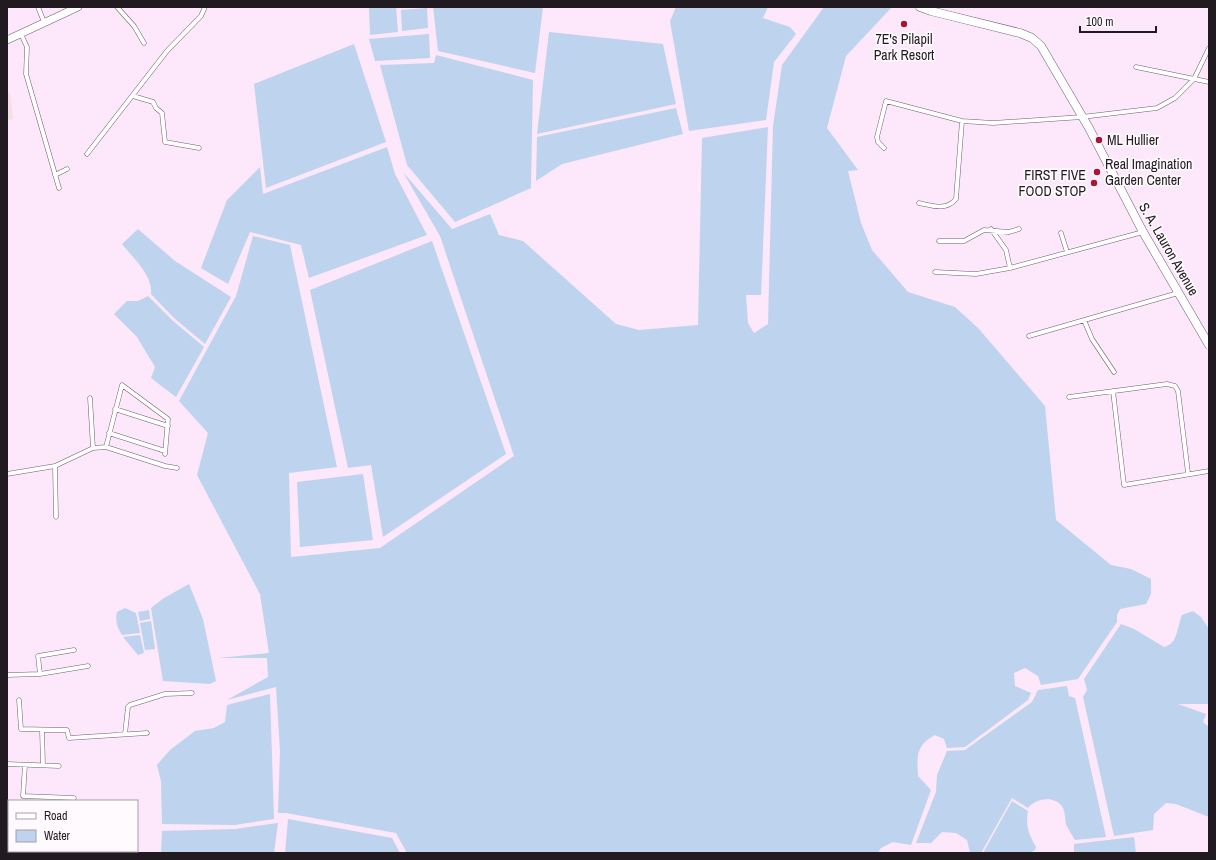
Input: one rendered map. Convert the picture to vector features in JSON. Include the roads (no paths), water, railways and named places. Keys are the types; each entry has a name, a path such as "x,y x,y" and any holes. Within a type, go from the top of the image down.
{"highway":[{"name":"S. A. Lauron Avenue","path":"920,7 1032,38 1041,46 1082,117 1142,232 1179,292 1209,345"}],"main road":[{"path":"7,40 78,7"}],"street":[{"path":"38,7 44,22"},
{"path":"117,7 134,26 144,43"},
{"path":"87,154 174,43 201,16 204,7"},
{"path":"21,34 27,47 26,74 59,188"},
{"path":"884,148 878,142 877,138 886,101 962,121 993,123 1082,117 1157,108 1185,89 1194,79 1209,48"},
{"path":"1136,67 1209,82"},
{"path":"133,96 150,100 162,112 165,142 199,148"},
{"path":"919,203 941,207 948,206 956,199 962,121"},
{"path":"55,175 67,169"},
{"path":"939,241 964,241 984,230 1008,232 1019,229"},
{"path":"991,230 1006,250 1010,268"},
{"path":"935,272 976,274 1010,268 1142,232"},
{"path":"1061,233 1067,252"},
{"path":"1029,336 1179,292"},
{"path":"1084,320 1092,339 1114,372"},
{"path":"1069,397 1168,384 1175,386 1178,391 1188,473"},
{"path":"106,447 109,433 115,409 122,385 168,419 165,453 109,433"},
{"path":"1112,391 1124,485 1188,473 1209,471"},
{"path":"90,398 94,448"},
{"path":"115,409 168,426"},
{"path":"7,474 55,466 94,448 106,447 165,466 177,468"},
{"path":"55,466 56,517"},
{"path":"40,674 38,656 74,650"},
{"path":"7,675 40,674 88,666"},
{"path":"125,734 128,707 130,705 164,694 192,693"},
{"path":"19,700 21,729 67,730 69,738 147,733"},
{"path":"42,730 43,765"},
{"path":"7,764 26,766 59,766"},
{"path":"26,766 23,796 50,800 74,798"}],"water":[{"path":"369,7 396,7 398,32 370,35"},
{"path":"433,7 543,7 535,73 438,51"},
{"path":"676,7 768,7 763,18 790,27 796,34 774,62 766,120 689,131 670,21"},
{"path":"824,7 892,7 846,56 827,128 858,170 848,171 861,223 872,250 908,292 955,307 978,328 1045,406 1056,520 1111,565 1131,569 1151,579 1151,594 1146,604 1120,609 1117,615 1117,622 1078,679 1041,685 1038,676 1025,668 1014,673 1015,686 1031,693 1028,700 965,747 947,748 944,739 935,735 924,743 918,757 918,776 931,790 911,845 893,842 881,848 878,853 407,853 396,833 286,813 278,813 280,751 276,687 227,700 268,677 267,658 218,658 269,653 260,594 197,475 208,433 179,401 236,296 253,236 290,245 337,467 289,473 291,557 380,548 514,456 440,236 403,172 452,229 490,214 499,235 523,241 616,324 639,330 698,325 702,138 768,127 761,295 746,295 748,323 754,333 768,324 773,126 782,65"},
{"path":"427,8 428,28 402,31 401,10"},
{"path":"549,32 663,44 676,104 537,134"},
{"path":"429,34 430,58 375,61 369,39"},
{"path":"354,44 386,142 266,188 254,84"},
{"path":"436,55 533,80 531,188 455,222 407,165 380,65 434,63"},
{"path":"676,108 683,134 562,164 536,181 537,137"},
{"path":"387,147 395,174 427,235 309,278 301,245 250,232 228,284 201,268 227,200 260,167 263,194"},
{"path":"138,229 175,261 231,297 205,344 174,318 151,294 151,287 146,274 122,244"},
{"path":"432,241 506,454 383,537 371,465 348,468 310,290"},
{"path":"148,296 172,320 204,347 176,397 151,378 155,367 137,337 114,314 127,301 138,301"},
{"path":"363,474 373,540 300,547 297,482"},
{"path":"189,584 203,619 216,681 210,684 163,681 151,608 164,598"},
{"path":"125,608 136,613 140,633 122,635 117,624 116,615 117,612"},
{"path":"149,610 150,619 140,621 138,612"},
{"path":"1193,611 1201,617 1209,629 1209,704 1178,704 1206,714 1203,722 1209,727 1209,817 1176,804 1166,803 1154,814 1153,830 1114,836 1083,697 1087,690 1084,679 1121,624 1134,629 1164,647 1169,645 1175,639 1182,615"},
{"path":"151,621 155,649 145,650 140,623"},
{"path":"140,635 144,653 138,655 123,637"},
{"path":"1067,686 1069,696 1075,698 1106,837 1075,840 1066,824 1063,808 1056,801 1046,799 1041,800 1028,808 1012,798 981,853 970,853 967,840 956,833 942,832 931,843 916,843 936,792 937,775 947,751 965,750 1032,702 1038,690"},
{"path":"270,694 274,819 235,825 162,824 161,781 157,765 170,750 195,731 214,728 225,722 227,705"},
{"path":"1012,801 1028,811 1027,825 1036,847 1035,850 1030,853 983,853"},
{"path":"288,819 392,838 400,853 285,853"},
{"path":"278,823 274,853 161,853 162,831 235,829"},
{"path":"1134,837 1136,853 1074,853 1074,844"}],"place":[{"name":"7E's Pilapil Park Resort","path":"904,24"},
{"name":"ML Hullier","path":"1099,140"},
{"name":"Real Imagination Garden Center","path":"1097,172"},
{"name":"FIRST FIVE FOOD STOP","path":"1094,183"}]}
